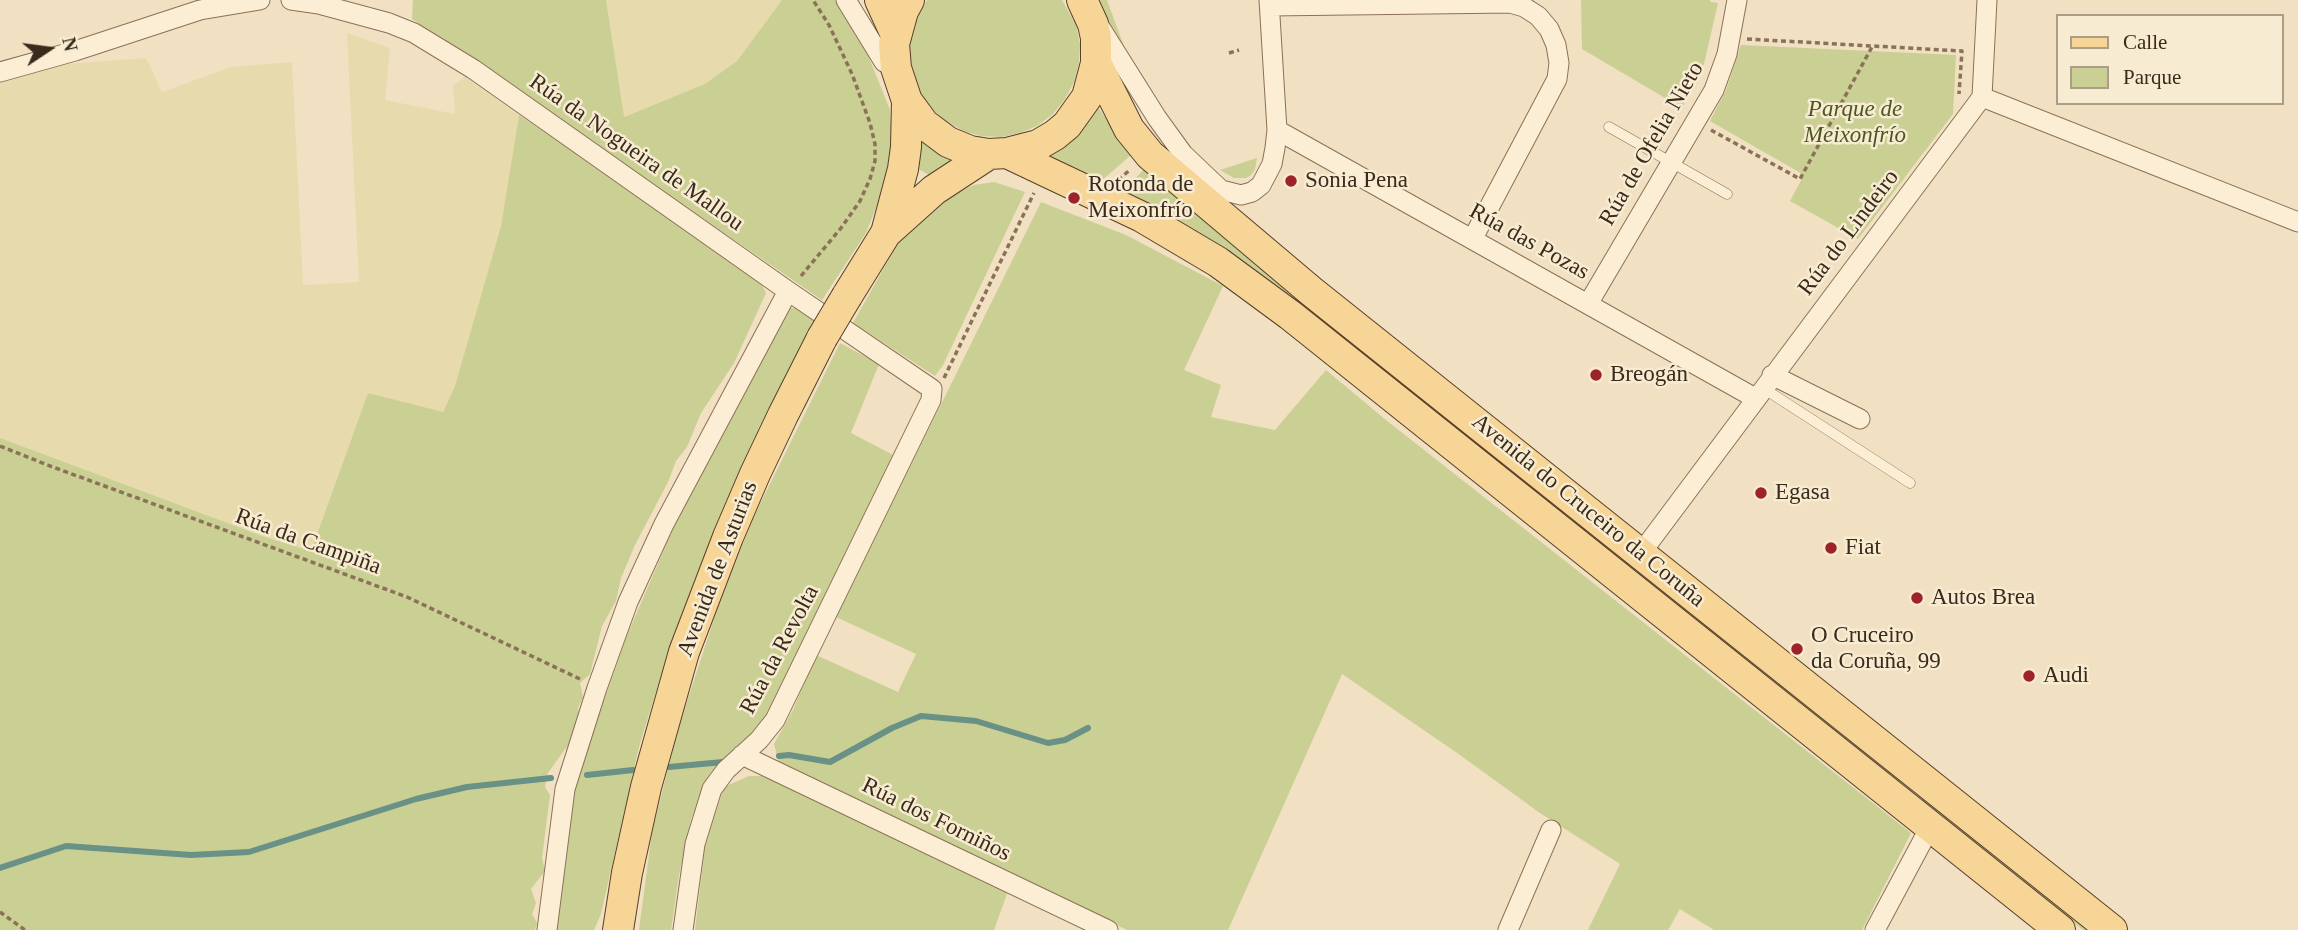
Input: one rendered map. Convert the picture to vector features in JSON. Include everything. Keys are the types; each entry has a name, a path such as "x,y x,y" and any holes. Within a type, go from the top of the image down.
{"main road":[{"path":"880,0 896,35"},
{"path":"907,101 896,68 896,35 909,0"},
{"path":"998,154 1038,145 1067,125 1087,97 1096,63 1096,38 1084,2"},
{"name":"Avenida do Cruceiro da Coruña","path":"1096,63 1129,128 1150,155 1311,291 2112,930"},
{"name":"Avenida do Cruceiro da Coruña","path":"907,101 924,124 948,142 970,151 998,154 1043,171 1142,217 1218,262 2060,930"},
{"name":"Avenida de Asturias","path":"886,233 903,169 907,101"},
{"name":"Avenida de Asturias","path":"618,926 646,787 684,652 750,487 783,415 822,338 886,233 934,190 998,154"}],"street":[{"path":"0,72 75,51 200,10 260,0"},
{"name":"Rúa da Nogueira de Mallou","path":"291,0 363,15 414,33 472,69 932,389"},
{"path":"846,0 884,62 896,68"},
{"name":"Rúa de Ofelia Nieto","path":"1588,304 1719,80 1731,38 1737,0"},
{"path":"1987,0 1982,97 2298,222"},
{"path":"1084,2 1172,140 1188,160 1221,190 1241,195 1252,192 1261,185 1272,164 1277,130 1269,3 1510,3 1524,7 1538,16 1549,29 1559,63 1557,79 1473,238"},
{"name":"Rúa do Lindeiro","path":"1641,553 1982,97"},
{"name":"Rúa das Pozas","path":"1277,130 1588,304 1763,387"},
{"path":"547,930 565,789 628,602 664,524 788,291"},
{"path":"1763,387 1860,419"},
{"name":"Rúa da Revolta","path":"684,930 695,844 712,789 726,770 759,740 775,720 931,400 932,389"},
{"name":"Rúa dos Forniños","path":"742,755 1108,930"},
{"path":"1875,930 1930,827"},
{"path":"1508,930 1551,830"}],"lane":[{"path":"1609,127 1727,194"},
{"path":"1763,387 1910,483"}],"path":[{"path":"788,291 860,201 875,161 875,144 870,123 852,74 829,25 813,0"},
{"path":"1731,38 1962,51 1958,115 1964,122"},
{"path":"1696,122 1800,178 1873,46"},
{"path":"1229,54 1239,50"},
{"path":"1109,188 1138,162"},
{"path":"932,389 950,369 1043,171"},
{"name":"Rúa da Campiña","path":"0,446 407,597 597,688"},
{"path":"0,912 25,930"}],"shaded area":[{"path":"606,0 782,0 737,61 706,84 623,117"},
{"path":"347,33 390,48 385,100 455,114 453,86 465,77 519,115 501,226 455,386 442,413 368,393 311,551 262,536 0,440 0,82 54,65 146,58 162,92 231,67 292,62 303,285 359,282"}],"green space":[{"path":"413,0 606,0 624,117 705,84 737,61 782,0 835,0 868,55 890,110 892,142 887,180 866,233 822,300 412,19"},
{"path":"927,0 1062,0 1076,25 1080,44 1079,63 1074,82 1053,114 1037,126 1001,137 981,136 963,131 932,109 920,93 910,57 910,40 915,23"},
{"path":"1092,0 1107,0 1132,68"},
{"path":"1581,0 1710,0 1718,3 1704,64 1682,108 1582,49"},
{"name":"Parque de Meixonfrío","path":"1741,45 1956,55 1953,114 1858,239 1790,201 1804,175 1710,121 1726,90"},
{"path":"1095,103 1131,155 1100,182 1041,155"},
{"path":"519,115 640,196 761,283 766,293 734,363 701,413 687,447 676,461 635,545 621,578 616,601 602,626 590,674 580,683 583,697 578,708 580,722 574,741 548,773 545,787 550,795 542,858 545,871 531,889 536,903 532,914 537,923 535,930 0,930 0,438 262,536 311,551 368,393 443,412 455,386 501,226"},
{"path":"917,136 958,161 932,177 912,165"},
{"path":"1257,158 1255,169 1246,178 1234,178 1220,170"},
{"path":"1144,169 1242,252 1903,779 1898,785 1122,193"},
{"path":"994,182 1025,192 943,365 935,376 853,323 899,241 948,197 974,185"},
{"path":"1041,202 1126,235 1223,286 1184,370 1221,385 1211,417 1275,430 1326,370 1911,833 1862,930 1714,930 1680,909 1668,930 1588,930 1620,864 1540,813 1342,674 1228,930 1127,930 779,763 774,744 793,710 816,655 898,692 916,654 836,617"},
{"path":"790,308 797,308 812,316 814,322 811,334 740,471 671,643 639,747 601,914 594,930 556,930 574,795 584,757 628,633 689,492"},
{"path":"840,343 879,364 851,433 897,457 762,723 710,773 691,819 671,930 639,930 652,832 678,729 717,610 753,518"},
{"path":"749,776 765,776 1008,891 994,930 695,930 705,847 724,787"},
{"path":"1926,797 2092,930 2083,930 1922,801"}],"waterway":[{"path":"779,756 789,755 830,762 892,728 921,716 976,721 1048,743 1065,740 1088,728"},
{"path":"669,767 723,762"},
{"path":"587,775 633,770"},
{"path":"0,868 66,846 191,855 249,852 416,799 467,787 551,778"}],"place":[{"name":"Sonia Pena","path":"1291,181"},
{"name":"Rotonda de Meixonfrío","path":"1074,198"},
{"name":"Breogán","path":"1596,375"},
{"name":"Egasa","path":"1761,493"},
{"name":"Fiat","path":"1831,548"},
{"name":"Autos Brea","path":"1917,598"},
{"name":"O Cruceiro da Coruña, 99","path":"1797,649"},
{"name":"Audi","path":"2029,676"}]}
